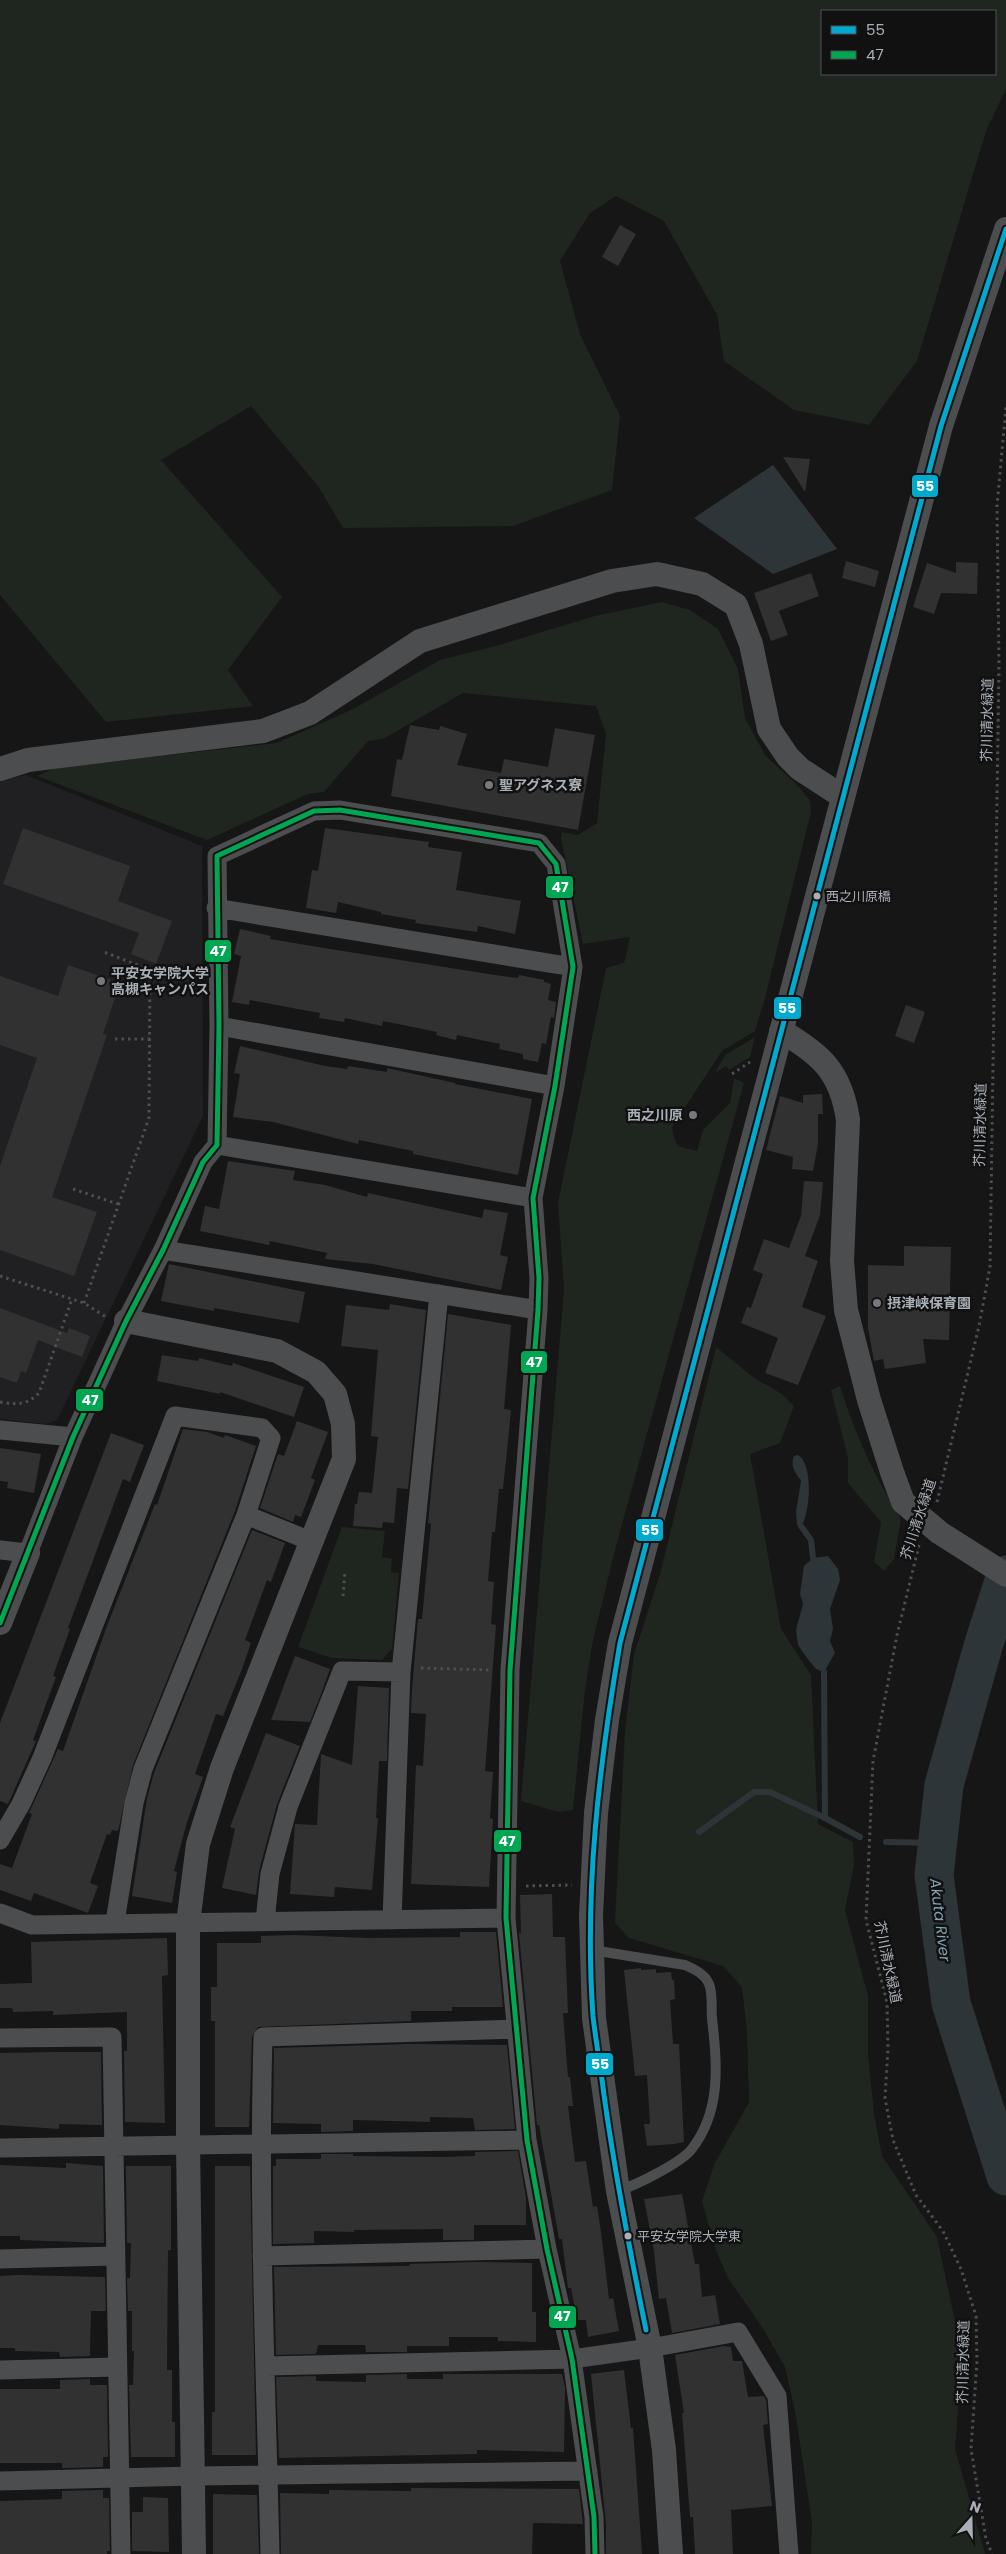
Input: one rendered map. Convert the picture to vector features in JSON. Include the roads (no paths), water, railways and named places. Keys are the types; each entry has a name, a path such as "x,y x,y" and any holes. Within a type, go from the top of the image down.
{"street":[{"path":"671,2554 664,2450 650,2348 618,2191 594,2018 591,1950 596,1813 607,1720 620,1643 941,426 1006,229"},
{"path":"0,768 28,760 263,730 310,713 420,641 612,581 657,574 702,584 736,605 751,644 769,729 783,751 800,769 842,796"},
{"path":"0,1622 118,1321 163,1250 204,1162 216,1145 219,1026 216,908 218,856 314,811 349,811 539,843 556,864 573,967 555,1086 533,1198 539,1278 538,1310 510,1670 506,1918 527,2140 547,2249 572,2359 594,2516 595,2554"},
{"path":"216,908 573,967"},
{"path":"219,1026 555,1086"},
{"path":"781,1031 804,1044 824,1062 838,1080 845,1100 848,1120 842,1261 846,1310 869,1400 903,1502 934,1528 1006,1575"},
{"path":"216,1145 533,1198"},
{"path":"163,1250 538,1310"},
{"path":"392,1920 401,1672 439,1294"},
{"path":"118,1321 277,1351 316,1372 335,1394 342,1424 344,1460 222,1768 198,1844 188,1923 188,2145 194,2554"},
{"path":"0,1840 21,1804 42,1758 175,1416 262,1428 271,1438 246,1515 143,1769 134,1802 114,1922"},
{"path":"0,1430 73,1437"},
{"path":"246,1515 313,1542"},
{"path":"0,1550 28,1553"},
{"path":"265,1921 270,1874 288,1807 342,1671 401,1672"},
{"path":"0,1913 32,1925 114,1922 188,1923 506,1918"},
{"path":"270,2554 260,2142 263,2037 516,2029"},
{"path":"0,2038 112,2037 115,2147 114,2256 121,2554"},
{"path":"0,2148 115,2147 260,2142 527,2140"},
{"path":"262,2256 547,2249"},
{"path":"0,2259 114,2256"},
{"path":"266,2366 572,2359 650,2348 738,2332 778,2396 790,2554"},
{"path":"0,2370 116,2367"},
{"path":"0,2481 193,2476 588,2471"}],"lane":[{"path":"591,1950 685,1965 695,1970 709,1984 718,2074 712,2102 702,2131 689,2152 638,2184 618,2191"}],"waterway":[{"path":"801,1526 811,1540 813,1558"},
{"name":"Akuta River","path":"1006,1575 984,1643 944,1785 934,1875 951,2003 1006,2176"},
{"path":"824,1672 825,1818 860,1837"},
{"path":"699,1832 754,1792 770,1792 825,1818"},
{"path":"886,1842 937,1843"}],"place":[{"name":"聖アグネス寮","path":"489,785"},
{"name":"西之川原橋","path":"817,896"},
{"name":"平安女学院大学 高槻キャンパス","path":"101,981"},
{"name":"西之川原","path":"693,1115"},
{"name":"摂津峡保育園","path":"877,1303"},
{"name":"平安女学院大学東","path":"628,2236"}]}
